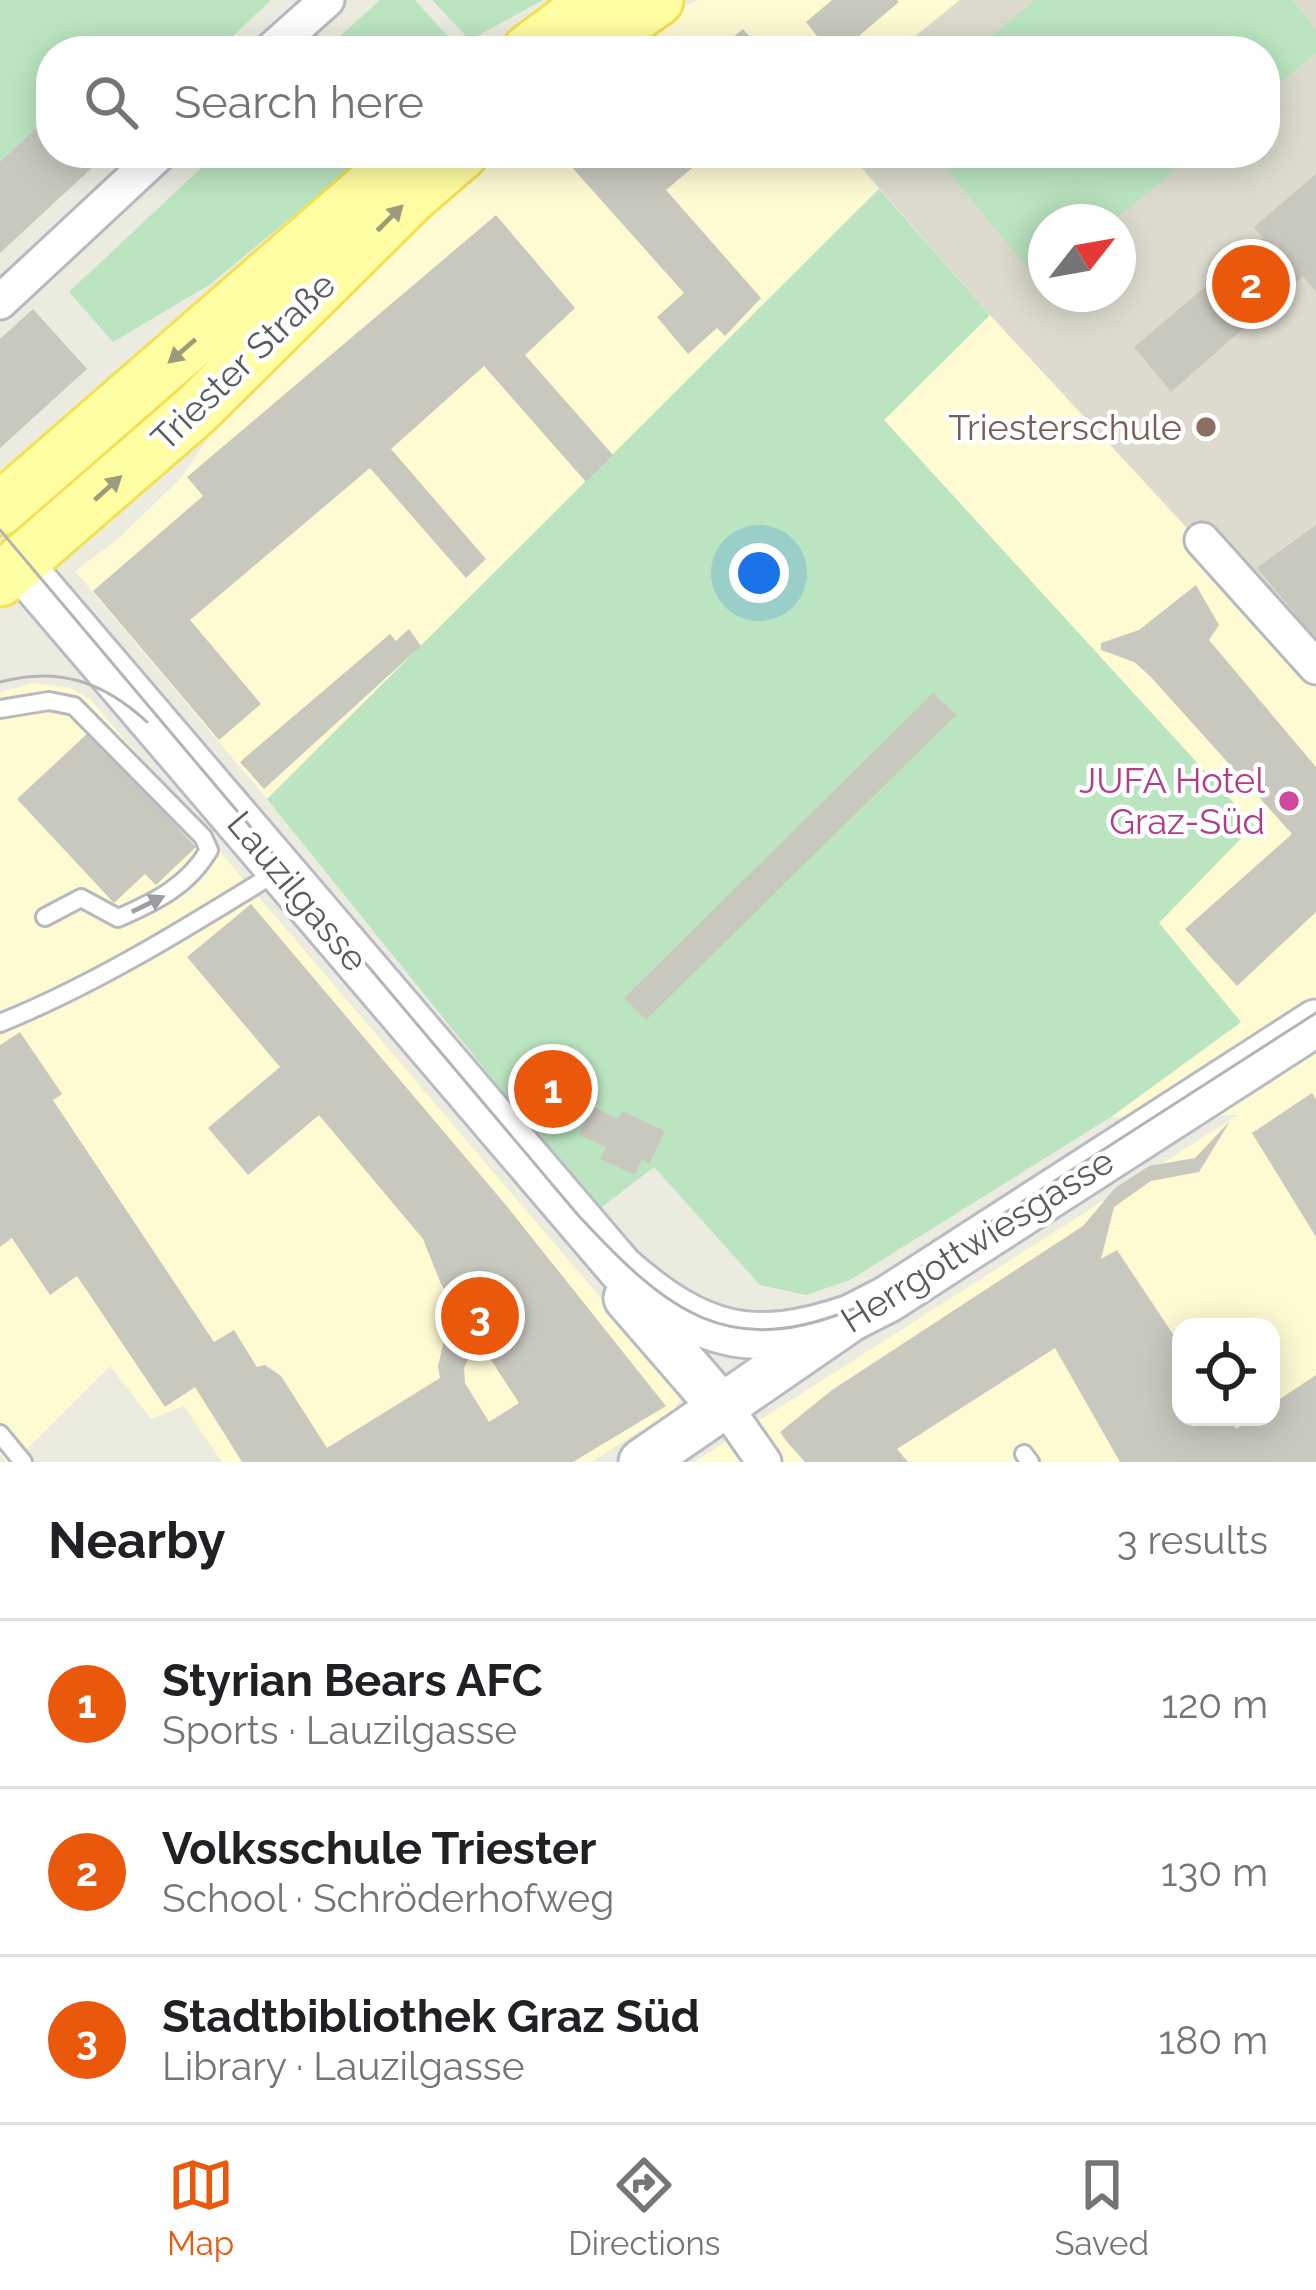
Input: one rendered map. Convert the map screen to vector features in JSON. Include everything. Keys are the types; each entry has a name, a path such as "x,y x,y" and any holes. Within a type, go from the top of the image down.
{"main road":[{"path":"548,36 596,0"},
{"path":"606,36 658,0"},
{"name":"Triester Straße","path":"0,509 393,168"},
{"name":"Triester Straße","path":"6,561 195,411 445,168"}],"street":[{"path":"287,36 327,0"},
{"path":"0,302 144,168"},
{"path":"1202,540 1316,667"},
{"name":"Lauzilgasse","path":"6,561 280,870 621,1269 659,1302 714,1329 746,1336 788,1336 850,1318"},
{"name":"Herrgottwiesgasse","path":"642,1462 850,1318 888,1299 1316,1023"},
{"name":"Lauzilgasse","path":"574,1219 603,1271 711,1396 725,1406 764,1462"},
{"path":"725,1406 752,1360 746,1336"}],"lane":[{"path":"0,709 49,700 74,706 203,837 209,850 197,872 162,898 118,918 81,898 44,917"},
{"path":"0,1023 52,1002 126,962 280,870"},
{"path":"0,1434 23,1462"}],"shaded area":[{"path":"698,0 960,0 916,36 639,36 664,15"},
{"name":"Triesterschule","path":"960,0 1316,0 1316,667 990,315 862,168 1280,168 1280,36 916,36"},
{"path":"481,168 862,168 879,189 267,799 75,571 117,540 180,479 210,436 299,348 383,253"},
{"path":"990,315 1316,668 1316,1462 694,1462 1238,1115 1111,1117 1240,1023 1159,923 1253,824 884,420"},
{"path":"33,683 71,688 90,699 675,1385 682,1397 675,1409 591,1462 222,1462 184,1406 151,1419 110,1366 14,1462 6,1462 0,1454 0,692"}],"green space":[{"path":"0,0 271,0 233,36 36,36 36,168 43,168 0,253"},
{"path":"380,0 415,0 447,36 340,36"},
{"path":"432,0 543,0 477,36 466,36"},
{"path":"1035,0 1292,0 1316,30 1316,53 1280,83 1280,36 991,36"},
{"path":"352,168 209,285 113,342 69,292 200,169"},
{"path":"945,168 1177,168 1134,204 1028,204 1028,269"},
{"path":"879,189 990,315 884,420 1254,825 1159,923 1241,1022 1111,1117 850,1280 806,1295 760,1285 654,1167 598,1210 267,799"}],"building":[{"path":"832,0 899,2 859,36 817,36 806,22"},
{"path":"36,128 36,168 92,168 0,253 0,162"},
{"path":"573,168 692,168 666,190 761,298 725,336 717,328 688,354 657,317 684,293"},
{"path":"1316,174 1316,292 1303,276 1171,392 1134,347 1263,238 1254,227"},
{"path":"496,215 575,308 525,355 613,455 586,482 484,366 391,449 486,559 466,578 370,468 190,620 261,704 219,740 93,591 203,496 187,477"},
{"path":"33,309 87,369 0,448 0,339"},
{"path":"1316,525 1316,639 1257,568"},
{"name":"JUFA Hotel Graz-Süd","path":"1196,585 1219,625 1209,640 1316,767 1316,912 1237,986 1185,929 1292,834 1150,676 1134,662 1101,650 1101,643 1139,630"},
{"path":"409,629 421,646 264,789 240,762 390,634 396,641"},
{"path":"933,693 956,715 646,1020 624,998"},
{"path":"89,732 196,847 156,885 145,874 114,903 17,799"},
{"path":"251,904 505,1204 666,1406 573,1462 242,1462 195,1387 165,1407 77,1276 50,1295 12,1238 0,1247 0,1045 20,1032 62,1094 53,1100 214,1342 234,1330 257,1367 265,1365 281,1376 327,1448 440,1378 445,1336 464,1320 441,1284 423,1239 319,1115 248,1175 208,1128 280,1067 187,957","holes":["478,1340 519,1403 489,1422 465,1383 464,1368"]},
{"path":"530,1063 573,1083 560,1109 517,1089"},
{"path":"1312,1093 1316,1099 1316,1237 1252,1133"},
{"path":"592,1106 618,1119 622,1111 665,1131 649,1164 642,1160 635,1175 600,1159 606,1147 579,1135"},
{"path":"1230,1121 1199,1172 1151,1181 1114,1207 1101,1259 1117,1250 1172,1332 1172,1426 1280,1426 1280,1399 1316,1375 1316,1462 1120,1462 1055,1348 897,1449 908,1462 805,1462 780,1432 832,1390 1083,1226 1115,1188 1149,1166 1195,1158"}],"tram line":[{"path":"0,530 578,1215 641,1278 703,1318 736,1328 773,1329 814,1322 860,1306 1316,1013"},
{"path":"0,682 41,676 79,681 114,697 147,722"}],"place":[{"name":"Volksschule Triester","path":"1251,284"},
{"name":"Triesterschule","path":"1206,427"},
{"name":"JUFA Hotel Graz-Süd","path":"1289,801"},
{"name":"Styrian Bears AFC","path":"553,1089"},
{"name":"Stadtbibliothek Graz Süd","path":"480,1316"}]}
